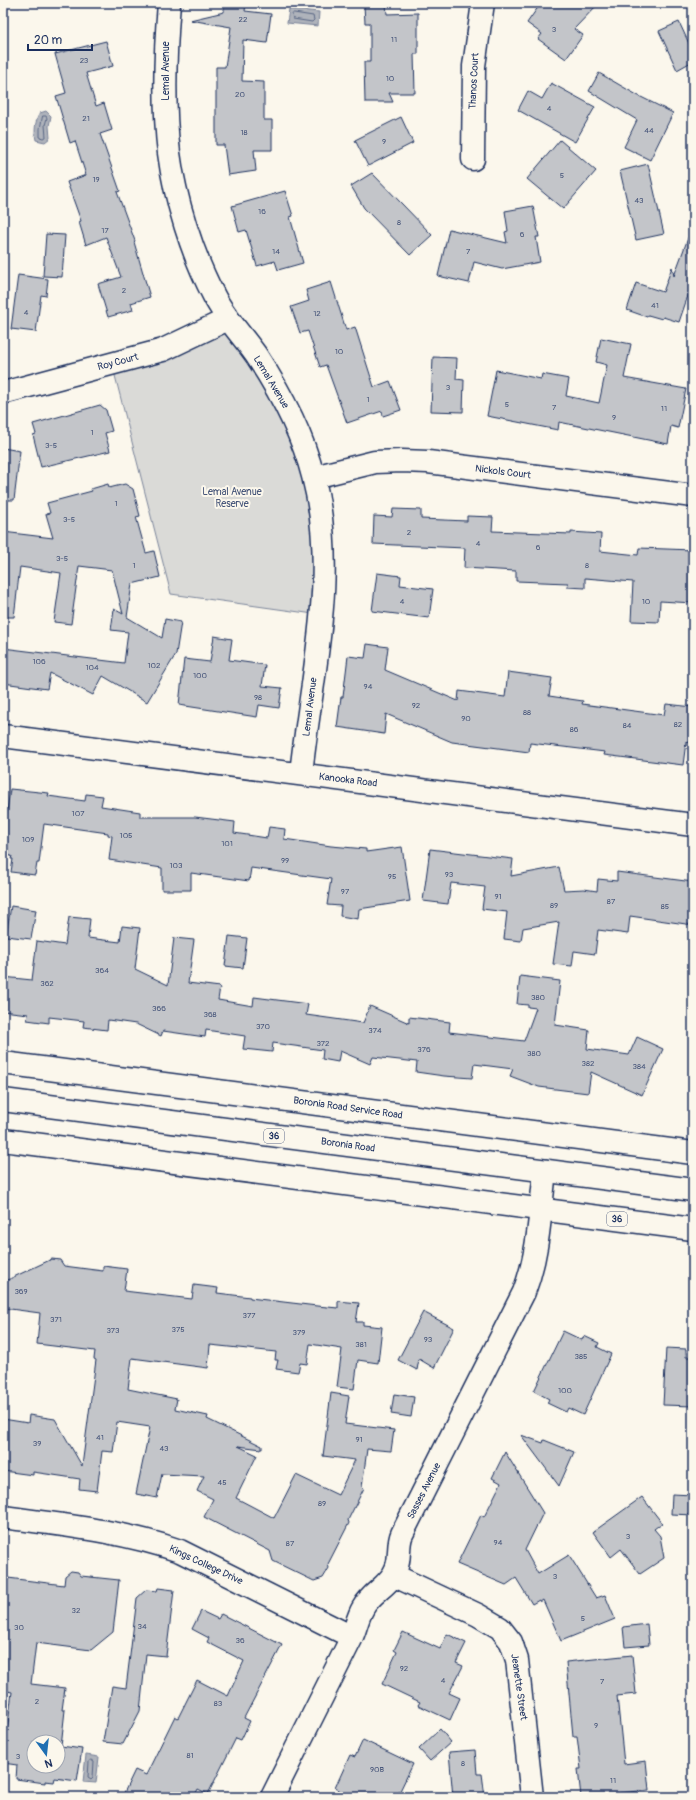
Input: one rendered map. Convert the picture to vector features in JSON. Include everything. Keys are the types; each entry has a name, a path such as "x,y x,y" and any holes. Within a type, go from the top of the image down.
{"street":[{"name":"Lemal Avenue","path":"169,3 166,66 169,153 175,183 190,239 214,296 228,319 255,354 289,410 300,436 314,477 323,534 323,597 301,774"},
{"name":"Thanos Court","path":"473,160 474,66 483,3"},
{"name":"Roy Court","path":"3,393 162,350 228,319"},
{"name":"Nickols Court","path":"314,477 368,463 402,461 428,462 693,496"},
{"name":"Kanooka Road","path":"3,736 693,825"},
{"name":"Boronia Road Service Road","path":"3,1063 693,1153"},
{"name":"Boronia Road","path":"3,1100 693,1190"},
{"name":"36","path":"3,1140 693,1229"},
{"name":"Sasses Avenue","path":"393,1575 397,1566 398,1544 402,1534 524,1292 533,1266 545,1171"},
{"name":"Kings College Drive","path":"3,1517 112,1532 166,1546 180,1551 352,1637"},
{"path":"272,1797 352,1637 362,1609 367,1600 393,1575"},
{"name":"Jeanette Street","path":"393,1575 478,1615 500,1628 506,1634 517,1660 532,1797"}],"green space":[{"name":"Lemal Avenue Reserve","path":"228,319 300,436 321,615 171,594 112,364"}],"water":[{"path":"289,9 319,12 318,26 287,23"},
{"path":"46,111 51,116 49,126 50,138 45,142 36,140 35,130 38,116 40,113"},
{"path":"86,1755 99,1757 96,1783 83,1782"}],"building":[{"path":"224,3 246,3 245,11 271,14 267,43 243,40 242,81 264,82 264,120 272,120 272,150 254,150 256,171 228,175 224,145 216,145 216,67 225,67 231,27 190,20 224,12"},
{"path":"541,3 599,3 574,29 583,35 566,59 538,39 542,34 527,23"},
{"path":"386,4 387,14 418,13 418,54 414,54 415,93 389,93 393,102 365,102 364,62 370,62 370,23 365,23 364,5"},
{"path":"679,22 693,52 693,61 677,70 659,31"},
{"path":"106,41 113,66 86,73 96,106 104,103 112,130 100,134 120,191 117,192 135,241 134,242 150,297 131,303 133,310 108,317 98,284 121,277 106,237 86,245 79,222 81,221 67,182 86,175 75,141 70,143 56,96 66,93 55,54"},
{"path":"599,73 637,95 673,113 650,160 624,147 637,120 589,91"},
{"path":"551,83 595,107 575,142 518,110 528,91 542,99"},
{"path":"401,117 413,143 368,166 355,140"},
{"path":"560,140 596,171 563,209 527,179"},
{"path":"648,164 664,234 636,240 620,171"},
{"path":"372,173 432,235 410,255 364,208 351,186"},
{"path":"285,191 293,216 290,217 303,263 278,270 275,261 257,266 246,230 239,232 232,206"},
{"path":"533,206 539,237 536,237 540,262 502,269 474,262 469,283 438,276 449,229 507,243 505,232 508,231 505,211"},
{"path":"691,230 693,230 693,281 679,322 663,317 662,319 648,315 647,317 627,310 636,283 663,292 672,267 674,276"},
{"path":"46,234 65,235 62,277 43,276"},
{"path":"18,275 48,279 46,296 41,295 36,332 11,329"},
{"path":"331,282 346,330 355,327 374,387 390,381 401,410 383,416 382,411 347,423 326,365 320,367 308,331 300,333 291,307 309,301 306,290"},
{"path":"601,338 631,344 624,378 686,389 678,428 671,426 668,444 559,422 558,430 487,416 496,370 541,379 542,374 569,379 566,396 599,403 607,365 596,362"},
{"path":"433,357 457,358 456,379 464,380 463,412 431,411"},
{"path":"100,405 106,410 112,431 105,433 110,451 41,467 33,435 36,434 33,424"},
{"path":"3,448 20,451 14,500 3,500"},
{"path":"108,484 109,488 125,484 133,489 140,516 136,517 146,553 154,551 160,577 132,584 127,617 162,638 165,619 181,622 176,654 147,702 103,676 93,695 50,673 47,689 3,683 3,648 124,663 128,632 111,630 114,609 123,614 112,570 79,566 71,624 54,622 61,573 20,567 14,617 3,617 3,532 53,538 46,514 50,513 47,503 92,491 91,489"},
{"path":"393,509 421,510 421,519 467,521 467,516 493,517 492,531 601,534 600,551 638,555 639,548 693,550 693,603 660,601 659,622 631,621 633,582 585,578 585,588 567,587 568,583 516,581 516,571 464,568 465,548 373,544 374,516 392,517"},
{"path":"377,573 401,576 400,585 433,589 429,618 372,611"},
{"path":"214,636 232,639 229,660 265,665 262,686 282,688 279,708 259,705 257,717 179,705 184,659 210,662"},
{"path":"367,644 388,647 385,670 458,701 459,691 505,697 508,672 552,678 549,696 583,701 582,704 664,715 666,704 693,707 693,743 686,742 683,765 604,755 605,752 530,743 529,752 452,742 386,714 384,734 337,727 341,697 343,697 348,656 365,658"},
{"path":"10,789 49,793 48,796 85,801 86,794 103,796 101,806 140,812 140,817 195,817 235,822 234,833 267,838 269,827 285,829 284,839 331,846 366,849 366,852 402,847 410,901 359,909 358,919 340,916 341,906 327,905 331,879 251,868 249,881 191,873 191,890 162,890 162,868 109,860 112,836 108,835 108,833 44,824 39,863 37,863 35,875 11,872 12,856 3,855 3,841"},
{"path":"430,849 513,859 511,876 559,867 564,890 584,889 597,891 598,879 617,881 617,872 693,882 693,925 630,916 628,934 598,930 595,954 574,951 572,966 553,964 559,922 523,928 521,941 504,939 507,912 482,909 485,887 451,883 448,904 423,901"},
{"path":"11,906 36,910 31,939 6,936"},
{"path":"69,917 90,919 88,938 120,942 122,926 140,928 135,969 168,985 174,938 194,940 188,983 220,987 218,1000 253,1006 254,997 308,1004 306,1015 363,1023 370,1006 409,1023 409,1017 450,1022 449,1032 524,1041 536,1008 528,1007 528,1005 517,1004 520,976 560,981 555,1025 589,1030 587,1049 629,1055 637,1037 663,1049 642,1095 591,1072 588,1093 539,1087 510,1076 513,1069 474,1064 472,1078 444,1076 416,1072 417,1062 373,1057 370,1064 340,1051 338,1062 322,1059 323,1050 273,1043 272,1052 243,1049 245,1036 206,1030 205,1037 163,1031 161,1036 136,1024 108,1020 107,1030 83,1027 84,1021 49,1017 49,1023 27,1020 28,1014 3,1011 3,977 32,980 37,941 65,945"},
{"path":"229,936 247,938 243,968 225,966"},
{"path":"52,1259 60,1260 64,1266 103,1271 103,1266 127,1269 124,1291 192,1299 194,1285 218,1288 217,1293 317,1306 338,1308 338,1301 359,1303 356,1322 363,1322 363,1325 382,1327 378,1363 358,1360 354,1389 337,1387 342,1349 310,1344 307,1364 300,1363 298,1372 276,1369 278,1360 275,1360 276,1352 210,1345 208,1368 132,1358 128,1389 177,1399 175,1409 208,1416 207,1419 262,1446 262,1449 238,1446 257,1455 236,1498 274,1518 296,1475 338,1495 355,1460 323,1456 331,1393 349,1396 345,1424 394,1430 391,1451 367,1449 362,1487 364,1488 348,1520 349,1523 328,1564 329,1568 323,1578 314,1581 273,1561 270,1551 204,1517 213,1499 197,1491 204,1476 162,1474 157,1498 136,1494 150,1427 117,1422 113,1452 102,1451 97,1491 79,1489 80,1479 33,1472 33,1475 3,1471 3,1419 28,1423 29,1415 55,1419 82,1466 96,1360 94,1359 95,1351 37,1344 40,1313 3,1308 3,1282"},
{"path":"423,1312 454,1328 434,1368 419,1359 417,1370 398,1360"},
{"path":"563,1331 582,1340 584,1336 599,1343 597,1347 611,1354 583,1415 568,1408 566,1412 547,1403 549,1399 534,1391"},
{"path":"666,1348 686,1349 686,1357 693,1357 693,1406 663,1405"},
{"path":"394,1394 414,1397 411,1417 391,1414"},
{"path":"521,1435 543,1443 544,1440 574,1452 559,1486"},
{"path":"505,1452 543,1513 525,1550 538,1574 569,1555 596,1598 605,1595 615,1619 561,1641 543,1600 540,1602 539,1600 532,1604 516,1578 506,1585 457,1564 481,1515 484,1517 501,1483 492,1478"},
{"path":"672,1494 693,1495 693,1515 671,1514"},
{"path":"642,1497 662,1523 654,1529 660,1536 664,1558 640,1574 621,1549 611,1557 593,1532"},
{"path":"71,1571 78,1572 81,1576 119,1580 113,1632 91,1650 36,1643 31,1684 65,1688 62,1710 65,1710 62,1734 26,1734 26,1774 66,1774 66,1747 82,1749 77,1781 55,1778 54,1782 45,1781 45,1783 16,1779 17,1765 3,1763 3,1738 6,1739 12,1692 3,1690 3,1614 8,1578 64,1585 65,1576"},
{"path":"158,1588 174,1590 166,1656 146,1654 140,1711 123,1744 103,1742 112,1686 126,1688 137,1598 146,1590 157,1591"},
{"path":"201,1611 218,1619 221,1614 282,1645 244,1718 250,1721 241,1740 236,1738 208,1794 198,1789 194,1797 122,1797 135,1770 146,1775 175,1716 178,1718 197,1680 228,1696 244,1661 207,1642 209,1638 192,1629"},
{"path":"647,1624 649,1645 625,1647 623,1627"},
{"path":"403,1632 440,1649 447,1634 466,1643 456,1663 463,1666 449,1693 460,1698 450,1720 418,1705 420,1702 382,1684 397,1652 394,1650"},
{"path":"632,1655 636,1694 617,1696 624,1764 646,1761 649,1790 620,1793 621,1797 602,1797 601,1795 581,1797 578,1769 581,1769 577,1736 573,1736 566,1662"},
{"path":"440,1729 451,1742 430,1761 419,1749"},
{"path":"363,1740 413,1764 397,1797 335,1797 339,1790 335,1788 350,1755 355,1757"},
{"path":"475,1750 477,1774 482,1774 485,1797 453,1797 449,1752"}]}
